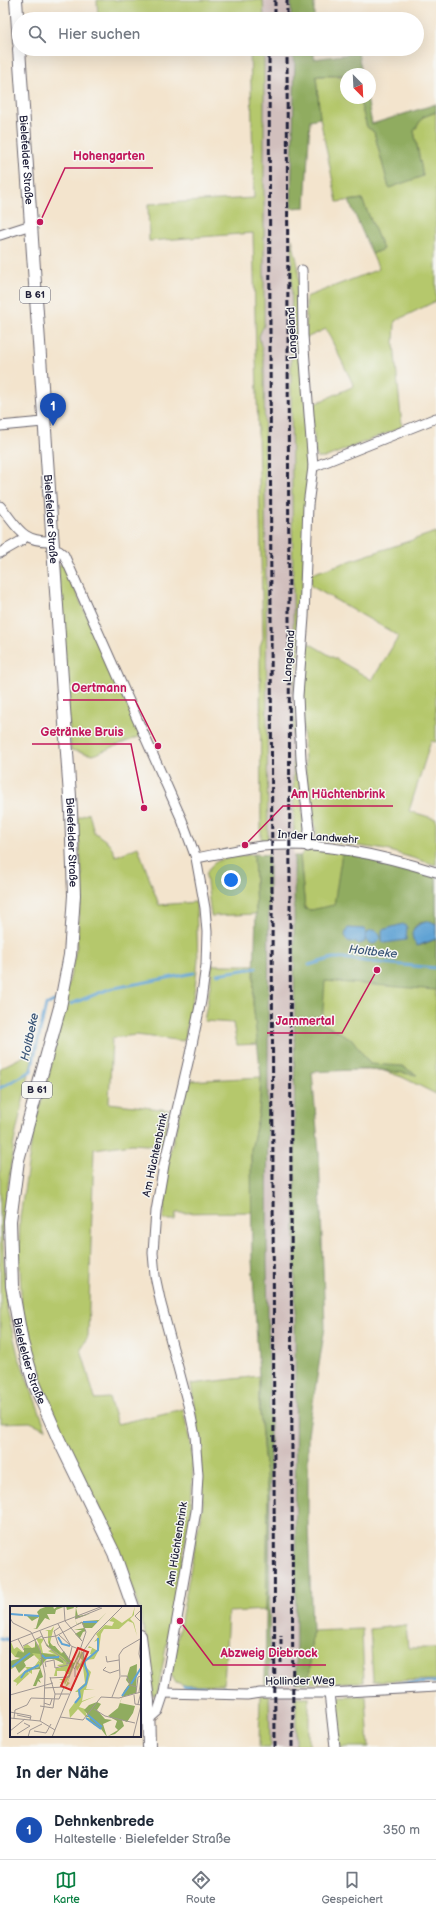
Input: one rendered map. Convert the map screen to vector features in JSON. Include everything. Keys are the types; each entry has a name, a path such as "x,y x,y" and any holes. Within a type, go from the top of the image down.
{"main road":[{"path":"16,0 17,12"},
{"name":"Bielefelder Straße","path":"19,56 73,856 72,928 68,963 60,1007 18,1160 10,1221 12,1286 22,1342 34,1383 59,1440 114,1553 133,1606"},
{"path":"141,1643 146,1679 149,1719 149,1747"}],"street":[{"path":"0,235 31,225"},
{"name":"Langeland","path":"302,270 303,336 312,467 308,505 304,617 298,696 301,759 308,828 308,847"},
{"path":"312,467 436,418"},
{"path":"0,426 44,422"},
{"path":"0,506 25,537 52,545"},
{"path":"0,553 21,541 25,537"},
{"name":"Am Hüchtenbrink","path":"52,545 64,555 182,820 196,858 206,920 206,965 201,1001 164,1165 154,1233 155,1276 167,1332 190,1412 195,1436 198,1475 196,1511 164,1693 158,1711 149,1719"},
{"name":"In der Landwehr","path":"196,858 262,846 308,847 352,851 391,858 436,872"},
{"name":"Hollinder Weg","path":"164,1693 247,1695 260,1693 330,1693 436,1688"},
{"path":"330,1693 335,1747"}],"shaded area":[{"path":"263,0 291,0 291,12 264,12"},
{"path":"264,56 292,56 295,61 291,208 291,383 294,691 296,1747 270,1747 270,1430 267,1264 269,855 264,360 259,336 264,325"}],"green space":[{"path":"97,0 263,0 264,12 98,12"},
{"path":"291,0 314,0 314,12 291,12"},
{"path":"250,56 264,56 264,325 259,336 264,360 268,840 261,839 260,646 263,638 253,233 149,241 148,204 254,198"},
{"path":"292,56 314,56 314,59 336,56 359,56 361,68 340,68 340,75 316,76 320,118 310,120 305,207 291,208 295,61"},
{"path":"316,76 340,76 340,104 361,104 367,127 374,132 389,188 423,176 414,131 423,117 436,112 436,301 395,321 394,344 402,427 324,458 318,458 315,453 312,405 354,386 326,329 306,338 306,297 379,269 372,254 383,249 362,199 337,202 320,118"},
{"path":"361,104 368,104 372,124 436,104 436,112 423,117 414,131 423,176 389,188 374,132 367,127"},
{"path":"362,199 383,249 372,254 349,201"},
{"path":"292,239 298,266 301,343 309,446 300,641 294,691 291,383"},
{"path":"436,532 436,742 431,741 409,811 436,819 436,865 386,850 318,840 307,794 301,695 307,642 372,680 399,636 311,586 311,574"},
{"path":"63,563 141,736 93,755 71,750 58,566"},
{"path":"294,707 304,831 298,837 294,838 293,749"},
{"path":"89,813 94,832 109,843 116,856 138,847 159,905 196,902 198,960 195,987 184,1041 136,1035 112,1038 109,1103 169,1110 162,1146 132,1144 94,1149 88,1336 81,1349 95,1399 109,1398 117,1424 183,1409 191,1446 193,1468 191,1512 157,1696 153,1696 147,1642 141,1618 141,1606 138,1606 133,1589 113,1537 42,1388 22,1317 19,1245 20,1217 33,1132 50,1070 77,945 82,873 77,818"},
{"path":"305,850 342,853 436,878 436,1094 402,1077 381,1070 303,1070 323,1018 312,910 305,909 300,856"},
{"path":"342,853 390,862 436,875 436,924 423,922 419,923 414,929 413,936 414,940 419,946 436,939 436,990 325,981 322,1023 352,1039 370,1064 402,1066 417,1075 374,1069 312,1072 319,1153 325,1327 308,1434 308,1524 312,1631 309,1683 296,1683 294,856 300,856 305,909 311,910 334,905"},
{"path":"254,854 256,914 211,916 206,875 209,868 219,860"},
{"path":"254,854 269,855 267,1264 270,1430 269,1684 265,1684 268,1499 259,1402 259,1376 252,1259 251,1150 259,1113 261,1077 253,1003 256,914"},
{"path":"212,965 255,965 253,1003 258,1044 237,1045 233,1023 204,1021 211,981"},
{"path":"34,1051 14,1142 2,1228 7,1309 18,1355 46,1429 30,1422 0,1423 0,1068"},
{"path":"261,1077 259,1113 251,1150 252,1212 176,1213 175,1220 163,1220 167,1163 189,1081"},
{"path":"259,1376 259,1402 268,1499 266,1610 228,1612 224,1684 184,1685 176,1682 171,1674 203,1502 199,1438 191,1384"},
{"path":"406,1625 408,1648 436,1648 436,1680 373,1681 370,1629"},
{"path":"362,1629 364,1682 309,1683 312,1631"},
{"path":"260,1695 269,1696 270,1747 259,1747"},
{"path":"341,1696 366,1696 369,1747 338,1747 334,1713 337,1700"},
{"path":"296,1697 309,1697 309,1747 296,1747"}],"water":[{"path":"430,921 436,924 436,939 417,946 412,936 412,932 416,926"},
{"path":"403,924 407,927 406,940 385,943 382,941 382,930"},
{"path":"348,928 365,929 365,942 360,944 347,941 345,935"},
{"path":"373,930 378,932 380,937 378,942 373,944 368,942 366,937 368,932"}],"waterway":[{"name":"Holtbeke","path":"309,965 333,958 343,958 436,968"},
{"name":"Holtbeke","path":"217,974 256,968"},
{"name":"Holtbeke","path":"71,1004 109,989 194,973"},
{"name":"Holtbeke","path":"0,1088 31,1071 46,1005 54,1001"},
{"path":"0,1638 10,1640"},
{"path":"380,1685 436,1682"},
{"path":"184,1686 247,1689"},
{"path":"322,1688 359,1686"}],"railway":[{"path":"275,0 275,12"},
{"path":"287,0 287,12"},
{"path":"269,56 275,1747"},
{"path":"287,56 293,1747"},
{"path":"281,1635 281,1663"}],"place":[{"name":"Hohengarten","path":"40,222"},
{"name":"Dehnkenbrede","path":"53,426"},
{"name":"Oertmann","path":"158,746"},
{"name":"Getränke Bruis","path":"144,808"},
{"name":"Am Hüchtenbrink","path":"245,845"},
{"name":"Jammertal","path":"377,970"},
{"name":"Abzweig Diebrock","path":"180,1621"}]}
